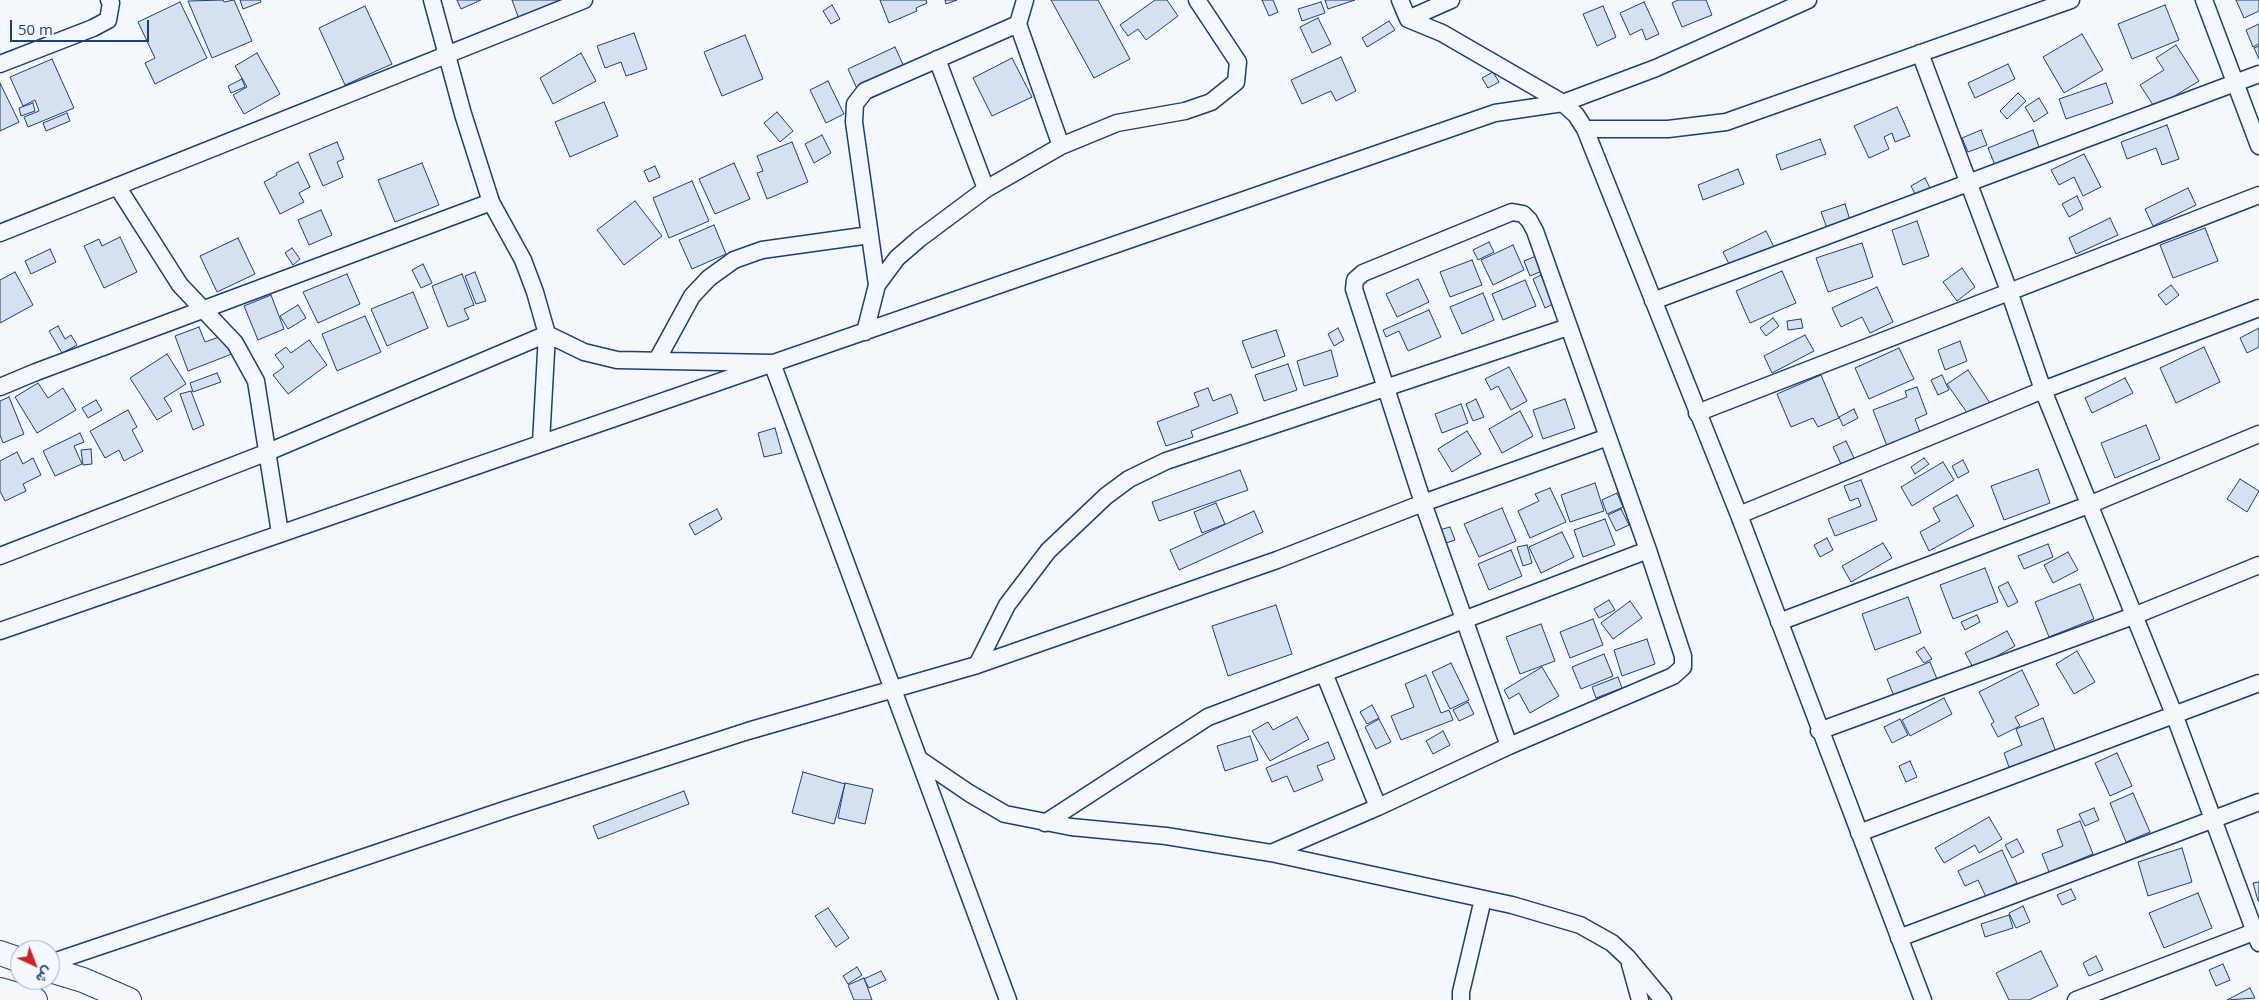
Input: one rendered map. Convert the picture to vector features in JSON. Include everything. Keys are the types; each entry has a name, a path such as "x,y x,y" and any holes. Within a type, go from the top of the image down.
{"main road":[{"path":"60,973 83,980 129,1000"},
{"path":"0,990 35,1000"}],"street":[{"path":"0,64 93,28 108,20 111,3 109,0"},
{"path":"432,0 438,15 446,55 491,202 523,260 535,292 546,334 542,443"},
{"path":"0,233 584,0"},
{"path":"1025,0 1018,24 1060,146"},
{"path":"865,332 877,285 897,258 919,238 986,190 1060,146 1117,123 1185,111 1211,102 1236,82 1238,62 1197,0"},
{"path":"1400,0 1408,18 1442,33 1563,103 1576,115 1585,129 1738,515 1922,1000"},
{"path":"1408,18 1451,0"},
{"path":"0,631 1495,113 1563,103 1656,68 1808,0"},
{"path":"1585,129 1668,129 1726,122 2071,0"},
{"path":"2204,0 2259,146"},
{"path":"877,285 854,122 855,104 866,91 1018,24"},
{"path":"1920,53 2009,291 2043,390 2136,615 2258,935 2076,1000"},
{"path":"937,59 986,190"},
{"path":"1653,300 2259,74"},
{"path":"117,186 180,285 235,343 256,381 280,533"},
{"path":"1697,413 2259,195"},
{"path":"0,387 491,202"},
{"path":"1271,853 1378,807 1508,746 1673,676 1683,667 1684,656 1535,231 1523,214 1512,212 1363,273 1355,280 1354,289 1423,503 1508,746"},
{"path":"658,360 692,296 709,278 734,260 762,250 870,235"},
{"path":"1738,515 2043,390 2259,308"},
{"path":"976,665 1007,605 1048,551 1106,496 1129,479 1166,461 1568,327"},
{"path":"0,556 268,452 546,334 584,352 617,360 772,363"},
{"path":"772,363 1008,1000"},
{"path":"1779,622 2091,504 2259,434"},
{"path":"60,960 504,810 748,731 891,688 976,665 1277,560 1423,503 1608,437"},
{"path":"1045,822 1208,716 1648,550"},
{"path":"1819,731 2136,615 2259,565"},
{"path":"1324,673 1378,807"},
{"path":"1859,833 2259,683"},
{"path":"919,759 968,793 1005,814 1109,832 1166,836 1271,853 1483,899 1580,925 1612,943 1628,958 1663,1000"},
{"path":"1899,938 2259,802"},
{"path":"1461,1000 1461,992 1483,899"},
{"path":"1628,958 1640,1000"}],"building":[{"path":"223,0 224,2 234,0 252,41 212,58 188,1"},
{"path":"240,0 260,0 261,2 243,9"},
{"path":"457,0 481,0 461,9"},
{"path":"512,0 559,0 560,4 519,19"},
{"path":"880,0 926,0 927,3 916,8 917,11 889,23"},
{"path":"945,0 957,0 946,4"},
{"path":"1051,0 1098,0 1130,59 1094,78"},
{"path":"1155,0 1167,0 1178,16 1146,40 1138,29 1128,36 1120,25"},
{"path":"1262,0 1273,0 1278,12 1269,16"},
{"path":"1325,0 1355,0 1328,9"},
{"path":"1678,0 1706,0 1712,15 1682,27 1672,3"},
{"path":"2236,0 2259,0 2259,11 2244,18"},
{"path":"180,2 207,58 155,84 145,63 155,58 138,22"},
{"path":"1321,2 1325,13 1302,21 1298,9"},
{"path":"1644,2 1659,34 1646,40 1642,29 1630,35 1620,13"},
{"path":"832,5 840,19 831,24 823,11"},
{"path":"2165,5 2179,40 2132,59 2118,24"},
{"path":"365,6 392,64 345,85 319,28"},
{"path":"1603,6 1616,37 1597,46 1583,14"},
{"path":"1318,18 1331,44 1312,53 1300,27"},
{"path":"1389,21 1395,30 1367,47 1362,38"},
{"path":"2259,24 2259,44 2253,47 2246,30"},
{"path":"634,33 647,69 626,76 621,62 605,68 597,46"},
{"path":"2082,34 2103,70 2064,93 2043,57"},
{"path":"745,35 763,79 722,96 704,52"},
{"path":"2176,45 2199,81 2155,108 2140,85 2164,70 2156,58"},
{"path":"2259,46 2259,59 2254,48"},
{"path":"895,47 910,80 863,102 848,69"},
{"path":"257,53 280,94 244,114 233,95 247,87 235,66"},
{"path":"581,53 596,81 553,104 540,78"},
{"path":"1341,57 1356,91 1336,101 1331,91 1302,104 1291,80"},
{"path":"1012,58 1032,97 992,116 973,78"},
{"path":"52,59 74,108 28,127 24,117 39,111 35,100 23,106 10,77"},
{"path":"2008,64 2015,79 1975,98 1968,83"},
{"path":"1493,72 1499,82 1488,88 1482,78"},
{"path":"242,79 245,87 231,93 228,86"},
{"path":"828,81 844,114 826,123 810,90"},
{"path":"0,83 19,122 0,131"},
{"path":"2106,83 2113,103 2066,119 2059,99"},
{"path":"2018,93 2026,101 2007,119 2000,111"},
{"path":"2039,98 2048,113 2034,122 2025,107"},
{"path":"604,102 618,136 570,157 555,122"},
{"path":"33,103 35,111 21,116 19,108"},
{"path":"1897,107 1910,136 1895,142 1892,133 1884,137 1889,149 1869,158 1854,126"},
{"path":"777,112 793,131 780,142 764,123"},
{"path":"67,113 70,121 46,131 43,123"},
{"path":"2167,125 2179,159 2162,165 2156,148 2127,159 2121,142"},
{"path":"1981,130 1987,145 1968,152 1962,138"},
{"path":"2033,130 2039,147 1995,165 1988,148"},
{"path":"822,135 831,153 814,163 805,144"},
{"path":"1820,139 1826,154 1781,170 1776,155"},
{"path":"337,142 344,159 337,162 343,177 323,186 309,154"},
{"path":"792,142 808,182 767,199 757,173 763,171 757,156"},
{"path":"2084,154 2101,187 2083,196 2074,177 2059,185 2051,170"},
{"path":"298,162 310,187 299,193 304,202 280,214 264,182 277,175 276,173"},
{"path":"422,163 439,205 395,222 378,180"},
{"path":"734,163 750,199 715,214 699,179"},
{"path":"655,166 660,177 649,182 644,171"},
{"path":"1738,169 1744,184 1703,200 1698,185"},
{"path":"1925,178 1930,188 1916,196 1911,186"},
{"path":"692,181 709,221 669,238 653,198"},
{"path":"2188,188 2196,205 2153,226 2145,209"},
{"path":"2077,196 2083,209 2069,217 2062,204"},
{"path":"635,201 662,236 624,265 597,230"},
{"path":"1845,204 1850,220 1827,228 1821,212"},
{"path":"321,210 332,235 309,245 298,220"},
{"path":"2110,218 2118,235 2076,254 2069,238"},
{"path":"1917,221 1929,256 1903,265 1892,230"},
{"path":"714,225 726,254 692,269 679,240"},
{"path":"2205,228 2218,261 2173,278 2160,245"},
{"path":"1766,231 1774,247 1731,268 1723,252"},
{"path":"120,237 137,272 104,288 84,246 99,239 102,246"},
{"path":"238,238 255,274 217,292 200,256"},
{"path":"1489,242 1494,252 1478,260 1473,250"},
{"path":"1862,243 1873,277 1828,292 1816,258"},
{"path":"1513,245 1524,270 1493,285 1481,260"},
{"path":"292,248 300,259 293,265 285,253"},
{"path":"50,249 56,262 31,274 25,261"},
{"path":"1536,256 1542,271 1530,276 1524,261"},
{"path":"1472,260 1482,285 1450,297 1440,272"},
{"path":"423,264 432,283 421,288 412,270"},
{"path":"1962,268 1975,287 1957,301 1943,282"},
{"path":"1782,271 1796,303 1750,323 1736,291"},
{"path":"15,272 33,305 0,323 0,280"},
{"path":"475,272 486,301 476,304 465,276"},
{"path":"347,274 360,304 318,323 303,292"},
{"path":"462,274 474,305 464,309 469,319 448,327 432,286"},
{"path":"1541,275 1553,304 1545,308 1533,279"},
{"path":"1418,279 1429,302 1397,317 1386,294"},
{"path":"1525,280 1536,306 1503,320 1492,294"},
{"path":"2171,285 2179,295 2166,305 2158,295"},
{"path":"1877,287 1893,322 1870,333 1862,317 1841,327 1832,308"},
{"path":"413,292 428,328 387,346 371,309"},
{"path":"1483,293 1494,320 1462,334 1450,307"},
{"path":"271,295 284,329 258,340 244,306"},
{"path":"298,305 306,318 288,329 280,316"},
{"path":"1429,310 1441,337 1408,351 1399,331 1386,337 1383,330"},
{"path":"365,316 381,352 337,371 322,334"},
{"path":"1773,318 1779,326 1766,336 1760,328"},
{"path":"1801,319 1803,328 1788,330 1787,321"},
{"path":"58,326 65,339 71,335 77,345 62,353 49,331"},
{"path":"199,327 205,342 230,333 237,352 188,371 175,336"},
{"path":"1338,328 1344,340 1334,346 1328,334"},
{"path":"2259,328 2259,347 2247,353 2240,338"},
{"path":"1276,330 1285,356 1252,368 1242,341"},
{"path":"1805,335 1814,351 1772,373 1764,356"},
{"path":"309,340 327,365 288,394 273,375 284,367 275,355 286,347 291,353"},
{"path":"1960,341 1967,361 1945,370 1938,350"},
{"path":"2204,347 2220,382 2176,403 2160,368"},
{"path":"1899,348 1914,379 1869,399 1855,368"},
{"path":"1331,350 1338,376 1304,386 1297,361"},
{"path":"167,354 186,384 164,398 172,411 157,420 130,378"},
{"path":"1288,364 1297,390 1264,401 1255,375"},
{"path":"1509,367 1527,401 1511,410 1498,386 1491,390 1485,379"},
{"path":"1968,370 1990,403 1970,417 1947,384"},
{"path":"217,373 221,382 193,392 190,383"},
{"path":"1821,375 1839,418 1818,427 1813,418 1791,427 1777,394"},
{"path":"1942,375 1949,390 1938,395 1931,380"},
{"path":"2125,378 2133,393 2092,413 2085,398"},
{"path":"38,383 48,398 63,388 76,410 37,433 15,397"},
{"path":"1917,387 1927,414 1915,419 1920,432 1887,446 1873,410 1907,397 1905,391"},
{"path":"1208,388 1213,401 1231,394 1238,413 1191,431 1193,437 1166,446 1157,422 1199,406 1194,393"},
{"path":"191,391 204,425 193,430 180,394"},
{"path":"9,397 24,434 3,443 0,435 0,401"},
{"path":"1476,399 1484,417 1473,421 1466,404"},
{"path":"1565,399 1575,428 1543,439 1533,410"},
{"path":"96,400 102,410 88,418 82,408"},
{"path":"1461,404 1468,423 1442,433 1435,414"},
{"path":"1854,409 1858,418 1843,426 1839,417"},
{"path":"128,410 137,427 132,430 143,451 124,461 119,450 105,458 90,431"},
{"path":"1520,411 1533,436 1502,453 1489,429"},
{"path":"2146,425 2160,459 2115,478 2101,443"},
{"path":"775,428 782,453 764,457 758,433"},
{"path":"1467,431 1481,454 1452,472 1438,449"},
{"path":"80,433 84,442 74,446 82,464 55,476 43,451"},
{"path":"1846,441 1854,458 1841,464 1833,447"},
{"path":"91,449 92,464 83,465 81,450"},
{"path":"17,452 23,464 33,458 41,475 23,484 26,491 5,501 0,491 0,461"},
{"path":"1924,458 1929,464 1915,474 1911,467"},
{"path":"1963,460 1969,472 1958,478 1952,466"},
{"path":"1943,462 1954,480 1912,506 1901,487"},
{"path":"2038,469 2050,503 2004,520 1991,486"},
{"path":"1240,470 1248,490 1159,521 1152,502"},
{"path":"2240,479 2259,491 2247,512 2227,499"},
{"path":"1861,480 1877,520 1835,536 1828,519 1861,506 1858,498 1850,501 1844,486"},
{"path":"1595,483 1604,511 1570,522 1561,495"},
{"path":"1550,488 1566,522 1530,538 1518,511 1539,501 1535,494"},
{"path":"1617,493 1623,507 1607,514 1602,500"},
{"path":"1957,495 1974,526 1929,551 1920,532 1940,521 1933,508"},
{"path":"1216,503 1225,524 1202,533 1194,512"},
{"path":"1502,508 1516,541 1479,557 1464,524"},
{"path":"717,509 722,519 695,535 689,524"},
{"path":"1621,509 1629,525 1616,531 1608,515"},
{"path":"1254,511 1263,532 1179,570 1170,550"},
{"path":"1605,519 1615,545 1583,557 1574,530"},
{"path":"1450,527 1455,540 1443,544 1439,530"},
{"path":"1562,532 1574,557 1541,573 1529,547"},
{"path":"1827,538 1833,550 1820,557 1814,545"},
{"path":"1883,543 1892,558 1851,582 1842,566"},
{"path":"2048,544 2053,557 2024,569 2018,556"},
{"path":"1527,545 1532,563 1523,566 1517,547"},
{"path":"1511,550 1522,576 1489,590 1478,564"},
{"path":"2068,552 2078,570 2053,583 2044,565"},
{"path":"1985,568 1998,602 1953,619 1940,585"},
{"path":"2008,582 2018,602 2008,607 1998,587"},
{"path":"2080,584 2094,619 2049,637 2035,602"},
{"path":"1908,597 1921,633 1875,650 1862,614"},
{"path":"1609,600 1615,610 1599,618 1594,609"},
{"path":"1630,601 1642,618 1613,639 1601,623"},
{"path":"1276,605 1292,654 1228,676 1212,626"},
{"path":"1977,615 1980,622 1965,630 1961,622"},
{"path":"1593,619 1603,645 1570,658 1560,632"},
{"path":"1541,624 1555,661 1520,674 1506,637"},
{"path":"2007,631 2015,646 1974,669 1965,653"},
{"path":"1647,639 1655,664 1622,676 1614,650"},
{"path":"1924,647 1932,659 1924,663 1916,652"},
{"path":"2077,651 2095,682 2074,694 2056,664"},
{"path":"1604,654 1613,676 1581,689 1572,667"},
{"path":"1930,662 1937,679 1894,696 1887,679"},
{"path":"1451,663 1469,700 1450,709 1432,672"},
{"path":"1542,667 1559,696 1530,713 1519,693 1509,699 1504,690"},
{"path":"2022,670 2039,705 2015,717 2020,726 1998,737 1991,724 1994,722 1979,692"},
{"path":"1426,675 1441,713 1449,710 1453,720 1401,740 1391,716 1414,707 1405,684"},
{"path":"1618,677 1622,688 1596,698 1592,687"},
{"path":"1944,698 1952,714 1910,736 1902,720"},
{"path":"1468,702 1474,714 1459,721 1453,710"},
{"path":"1372,705 1379,718 1367,724 1360,712"},
{"path":"1297,717 1309,739 1270,761 1252,731 1268,722 1273,730"},
{"path":"2043,718 2056,752 2010,770 2004,753 2022,745 2016,729"},
{"path":"1379,719 1391,742 1376,749 1365,727"},
{"path":"1900,719 1908,735 1892,743 1884,727"},
{"path":"1443,731 1450,745 1433,754 1426,741"},
{"path":"1250,736 1258,760 1225,771 1217,746"},
{"path":"1328,742 1335,759 1317,766 1323,780 1294,792 1287,776 1272,782 1266,768"},
{"path":"2117,753 2132,786 2110,796 2095,763"},
{"path":"1910,761 1917,777 1906,782 1899,766"},
{"path":"803,772 845,784 834,824 792,813"},
{"path":"845,783 873,789 865,824 838,818"},
{"path":"684,791 689,804 598,839 593,826"},
{"path":"2133,793 2150,832 2126,842 2110,803"},
{"path":"2094,808 2099,820 2085,826 2079,814"},
{"path":"1989,817 2002,839 1979,853 1975,845 1944,863 1935,848"},
{"path":"2080,821 2093,854 2049,872 2042,854 2063,846 2057,830"},
{"path":"2017,839 2024,852 2012,858 2005,845"},
{"path":"2182,848 2192,882 2148,896 2138,862"},
{"path":"2002,850 2017,883 1986,897 1978,880 1965,886 1958,871"},
{"path":"2259,882 2259,901 2258,901 2253,883"},
{"path":"2071,889 2076,899 2062,905 2057,895"},
{"path":"2198,893 2212,928 2164,948 2149,913"},
{"path":"2023,906 2030,922 2016,928 2009,913"},
{"path":"828,908 849,938 836,947 815,916"},
{"path":"2009,915 2013,928 1985,937 1981,924"},
{"path":"2041,951 2058,986 2029,1000 2009,1000 1996,973"},
{"path":"2096,956 2103,970 2089,976 2083,963"},
{"path":"2223,964 2230,980 2216,986 2209,970"},
{"path":"857,967 862,975 848,984 843,976"},
{"path":"881,971 886,980 869,988 864,979"},
{"path":"864,978 872,1000 854,1000 848,985"},
{"path":"2250,988 2255,998 2227,1000"}]}
